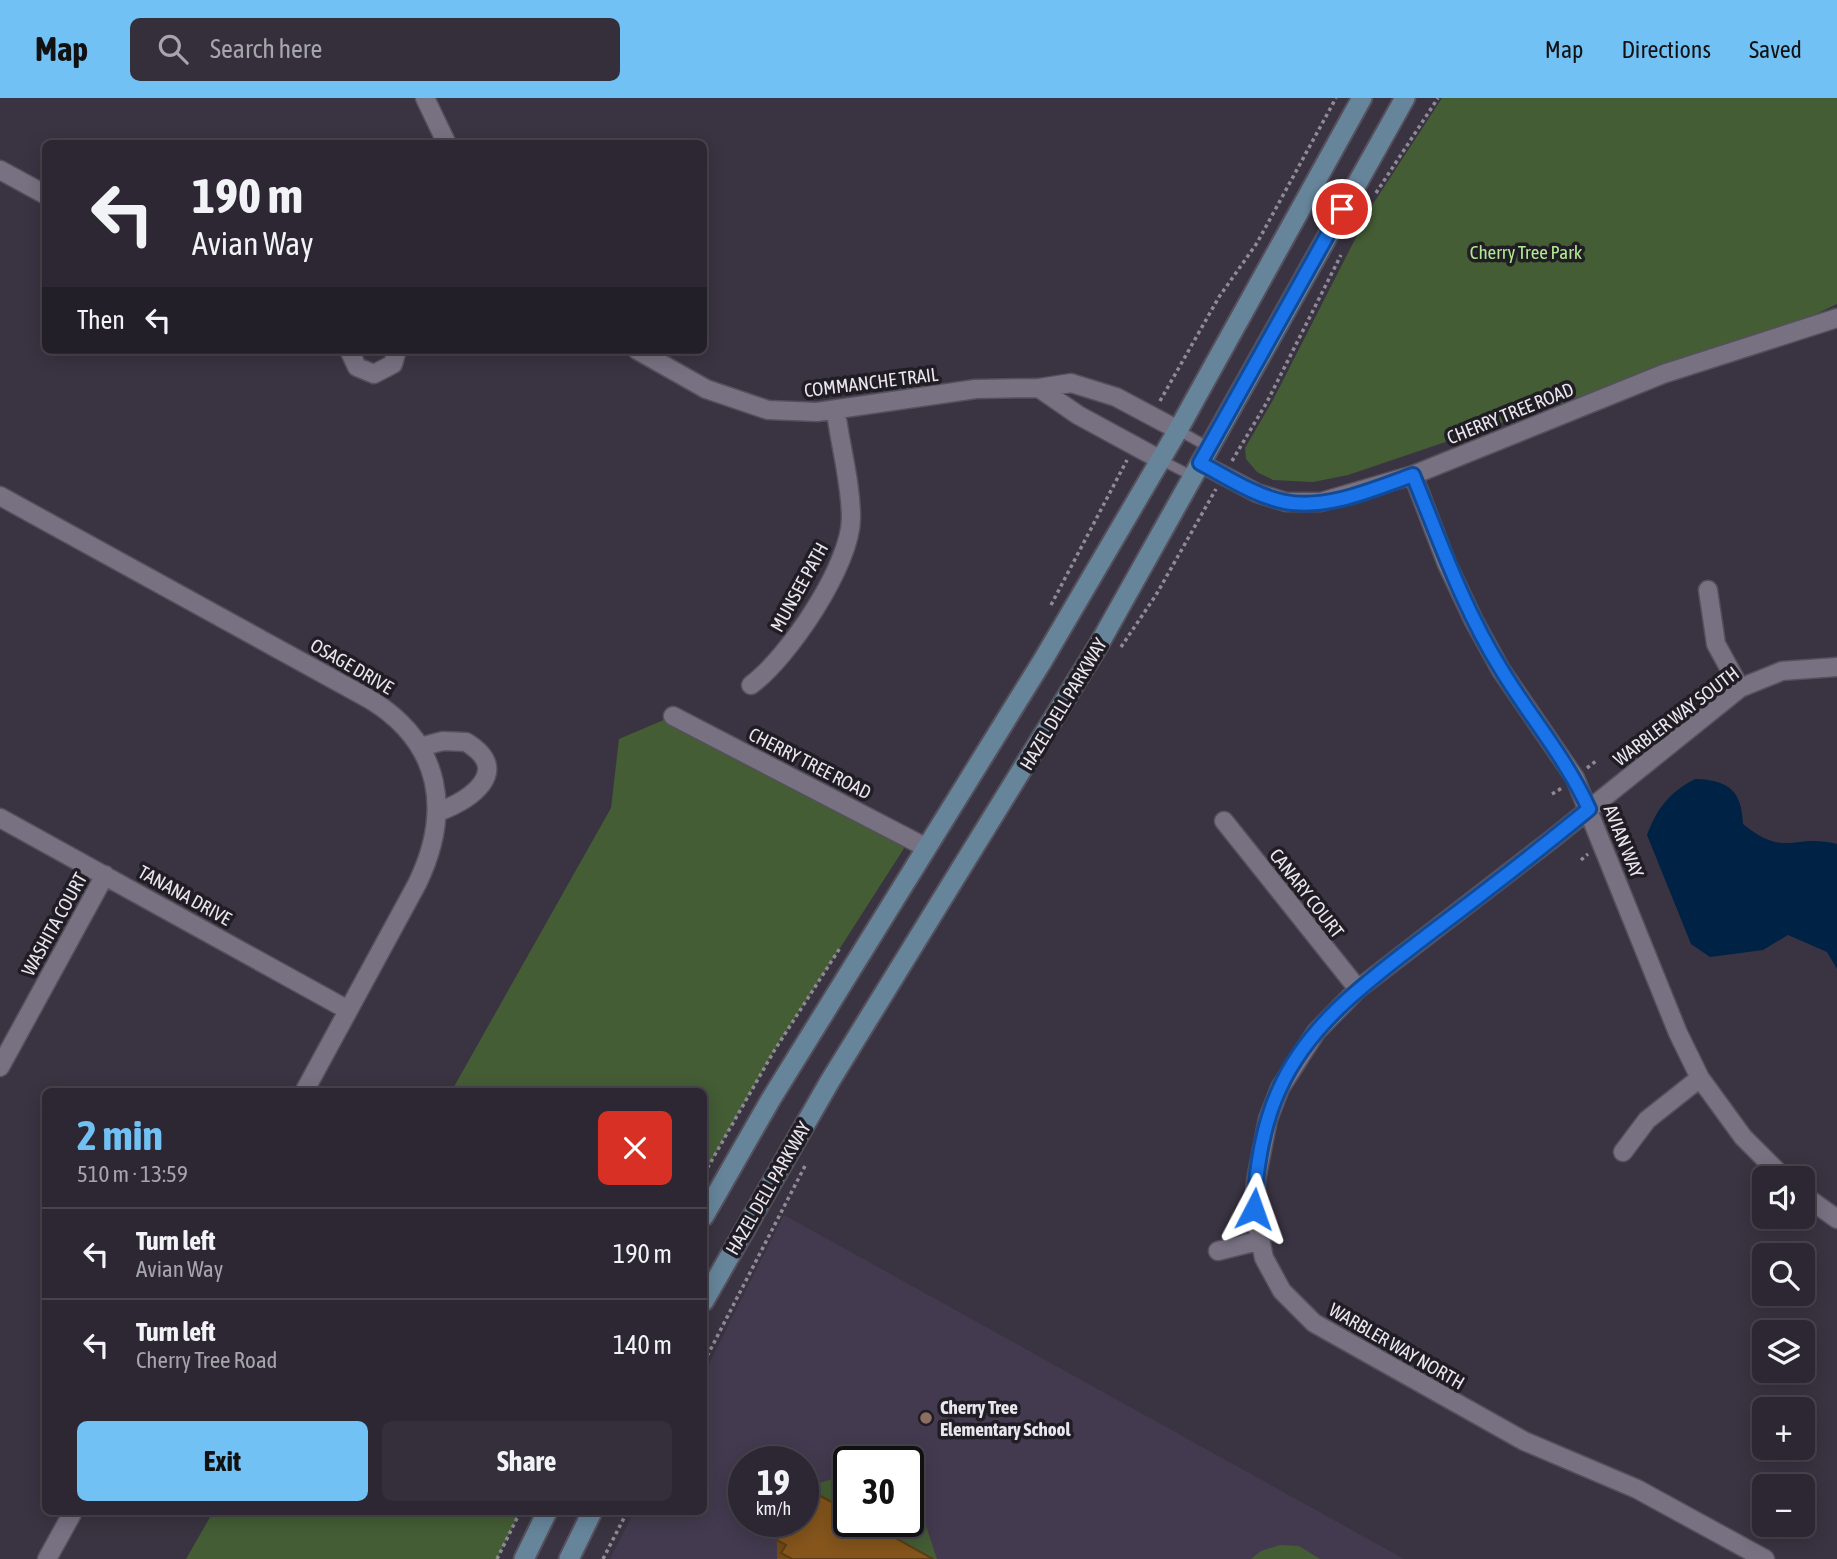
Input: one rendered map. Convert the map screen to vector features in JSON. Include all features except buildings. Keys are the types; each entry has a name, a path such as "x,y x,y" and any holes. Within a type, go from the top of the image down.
{"main road":[{"name":"HAZEL DELL PARKWAY","path":"707,1211 771,1099 1030,683 1178,430 1362,98"},
{"name":"HAZEL DELL PARKWAY","path":"707,1296 830,1081 1040,743 1201,463 1405,98"},
{"path":"524,1559 546,1515"},
{"path":"569,1559 591,1515"}],"street":[{"path":"425,98 445,140"},
{"path":"0,170 42,193"},
{"name":"CHERRY TREE ROAD","path":"1201,463 1257,493 1286,502 1321,502 1413,475 1663,374 1837,317"},
{"path":"351,354 357,367 374,374 389,368 395,354"},
{"name":"COMMANCHE TRAIL","path":"644,354 706,389 756,407 792,412 836,411 976,389 1039,388 1071,383 1102,391 1178,430"},
{"path":"1039,388 1079,415 1159,459"},
{"name":"MUNSEE PATH","path":"751,685 785,654 827,586 847,544 851,518 836,411"},
{"name":"AVIAN WAY","path":"1413,475 1447,564 1474,621 1501,670 1575,778 1678,1033 1700,1078 1743,1137 1772,1166"},
{"name":"OSAGE DRIVE","path":"0,496 371,700 401,722 420,747 432,772 438,812 436,835 425,867 306,1088"},
{"path":"1707,590 1716,644 1740,688"},
{"name":"WARBLER WAY SOUTH","path":"1589,809 1740,688 1783,671 1837,667"},
{"name":"CHERRY TREE ROAD","path":"673,716 927,848"},
{"path":"420,747 443,741 466,742 484,758 486,771 481,788 463,803 438,812"},
{"name":"WARBLER WAY NORTH","path":"1589,809 1358,989 1316,1032 1280,1088 1268,1119 1256,1180 1254,1209 1258,1241 1273,1278 1282,1291 1302,1313 1329,1333 1524,1441 1637,1489 1765,1559"},
{"name":"TANANA DRIVE","path":"0,818 348,1010"},
{"name":"CANARY COURT","path":"1224,821 1358,989"},
{"name":"WASHITA COURT","path":"0,1067 105,875"},
{"path":"1623,1152 1647,1120 1700,1078"},
{"path":"1815,1203 1837,1219"},
{"path":"1217,1251 1258,1241"},
{"path":"47,1559 71,1515"}],"lane":[{"path":"1178,430 1201,463"},
{"path":"1159,459 1201,463"}],"path":[{"path":"1164,395 1219,297 1256,243 1336,98"},
{"path":"1372,199 1438,98"},
{"path":"1242,445 1345,247"},
{"path":"707,1356 779,1218"},
{"path":"497,1559 519,1515"},
{"path":"603,1559 625,1515"}],"shaded area":[{"name":"Cherry Tree Elementary School","path":"784,1215 1404,1559 610,1559 632,1515 707,1515 707,1368"}],"green space":[{"name":"Cherry Tree Park","path":"1442,98 1837,98 1837,304 1795,324 1348,475 1313,482 1273,480 1257,472 1246,459 1245,448 1273,400 1373,204"},
{"path":"673,716 910,839 774,1051 707,1169 707,1088 453,1088 611,808 619,739"},
{"path":"833,1479 833,1518 819,1509 819,1483"},
{"path":"211,1515 519,1515 497,1559 186,1559"},
{"path":"924,1520 937,1559 898,1559 863,1537 924,1537"},
{"path":"1280,1545 1299,1546 1320,1559 1251,1559 1261,1551"}],"water":[{"path":"1695,779 1725,785 1740,803 1743,824 1770,840 1780,843 1822,841 1837,844 1837,969 1827,952 1788,935 1763,950 1710,957 1691,944 1647,835 1665,802 1678,789"}],"place":[{"name":"Cherry Tree Elementary School","path":"926,1418"}],"route":[{"path":"1254,1209 1260,1150 1268,1119 1280,1088 1316,1032 1358,989 1589,809 1575,778 1501,670 1474,621 1447,564 1413,475 1359,494 1321,502 1286,502 1257,493 1200,463 1236,403 1342,209"}]}
